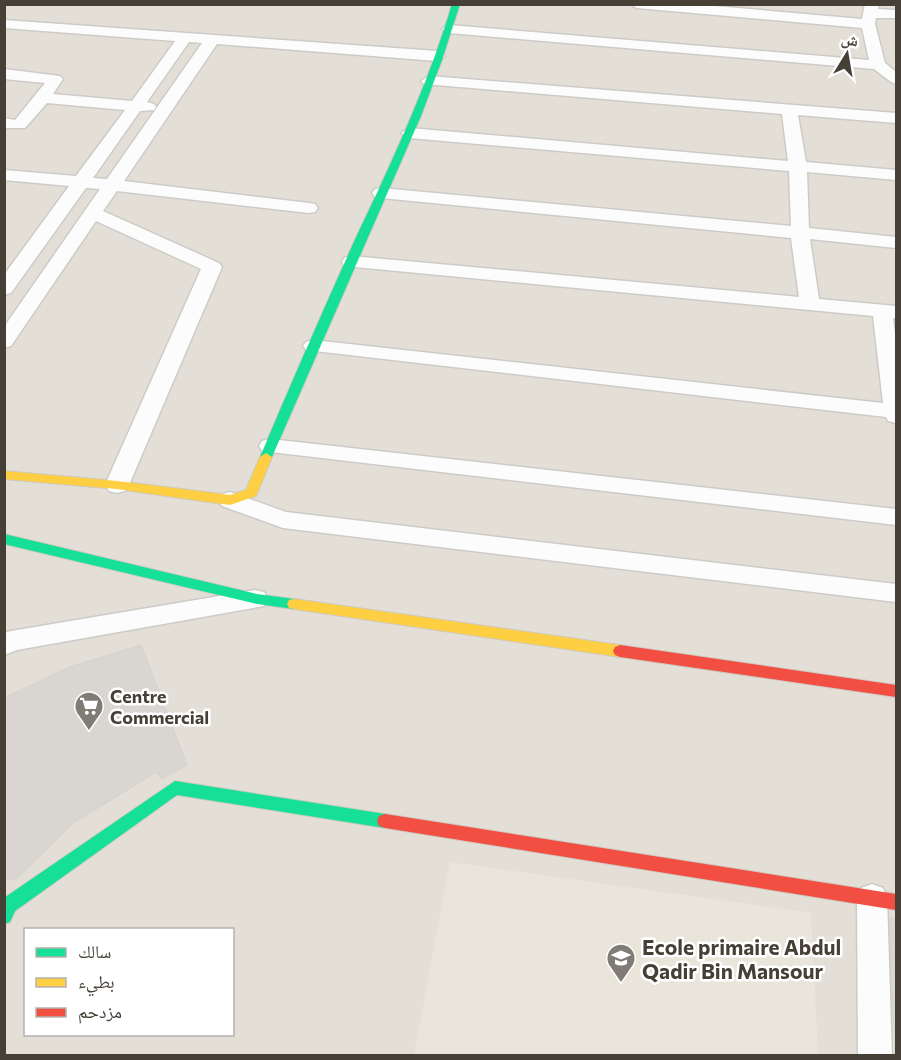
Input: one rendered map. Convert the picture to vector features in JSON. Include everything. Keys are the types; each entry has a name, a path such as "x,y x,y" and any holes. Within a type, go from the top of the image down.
{"street":[{"path":"230,500 251,493 313,346 409,133 449,29 456,4"},
{"path":"636,4 897,14"},
{"path":"870,14 878,65"},
{"path":"4,24 437,56"},
{"path":"449,29 878,65 897,79"},
{"path":"5,288 185,38"},
{"path":"4,342 212,40"},
{"path":"4,74 55,79 43,98 19,125 4,123"},
{"path":"429,81 897,118"},
{"path":"43,98 165,109"},
{"path":"789,108 798,168 801,234 810,304"},
{"path":"409,133 897,175"},
{"path":"4,175 309,208"},
{"path":"381,193 897,242"},
{"path":"94,213 212,267 117,485"},
{"path":"351,262 889,312 897,416"},
{"path":"5,288 40,291"},
{"path":"313,346 896,411"},
{"path":"270,447 897,517"},
{"path":"4,474 117,485 230,500 284,520 897,593"},
{"path":"4,538 257,599 897,691"},
{"path":"4,645 11,641 257,599"},
{"path":"4,916 9,905 175,788 884,900 875,1056"}],"shaded area":[{"path":"5,5 896,5 896,1055 5,1056"},
{"name":"Ecole primaire Abdul Qadir Bin Mansour","path":"450,862 811,913 818,1055 414,1055"}],"building":[{"name":"Centre Commercial","path":"141,645 187,765 162,779 156,772 73,823 15,880 4,878 4,698 70,667"},
{"path":"888,917 896,919 896,1056"}],"traffic: fast":[{"path":"266,457 416,116 438,60 456,4"},
{"path":"4,539 257,599 294,604"},
{"path":"4,916 9,905 175,788 385,821"}],"traffic: slow":[{"path":"4,475 117,485 230,500 251,493 266,457"},
{"path":"294,604 620,651"}],"traffic: jam":[{"path":"620,651 896,691"},
{"path":"385,821 896,902"}],"place":[{"name":"Centre Commercial","path":"89,732"},
{"name":"Ecole primaire Abdul Qadir Bin Mansour","path":"621,984"}]}
